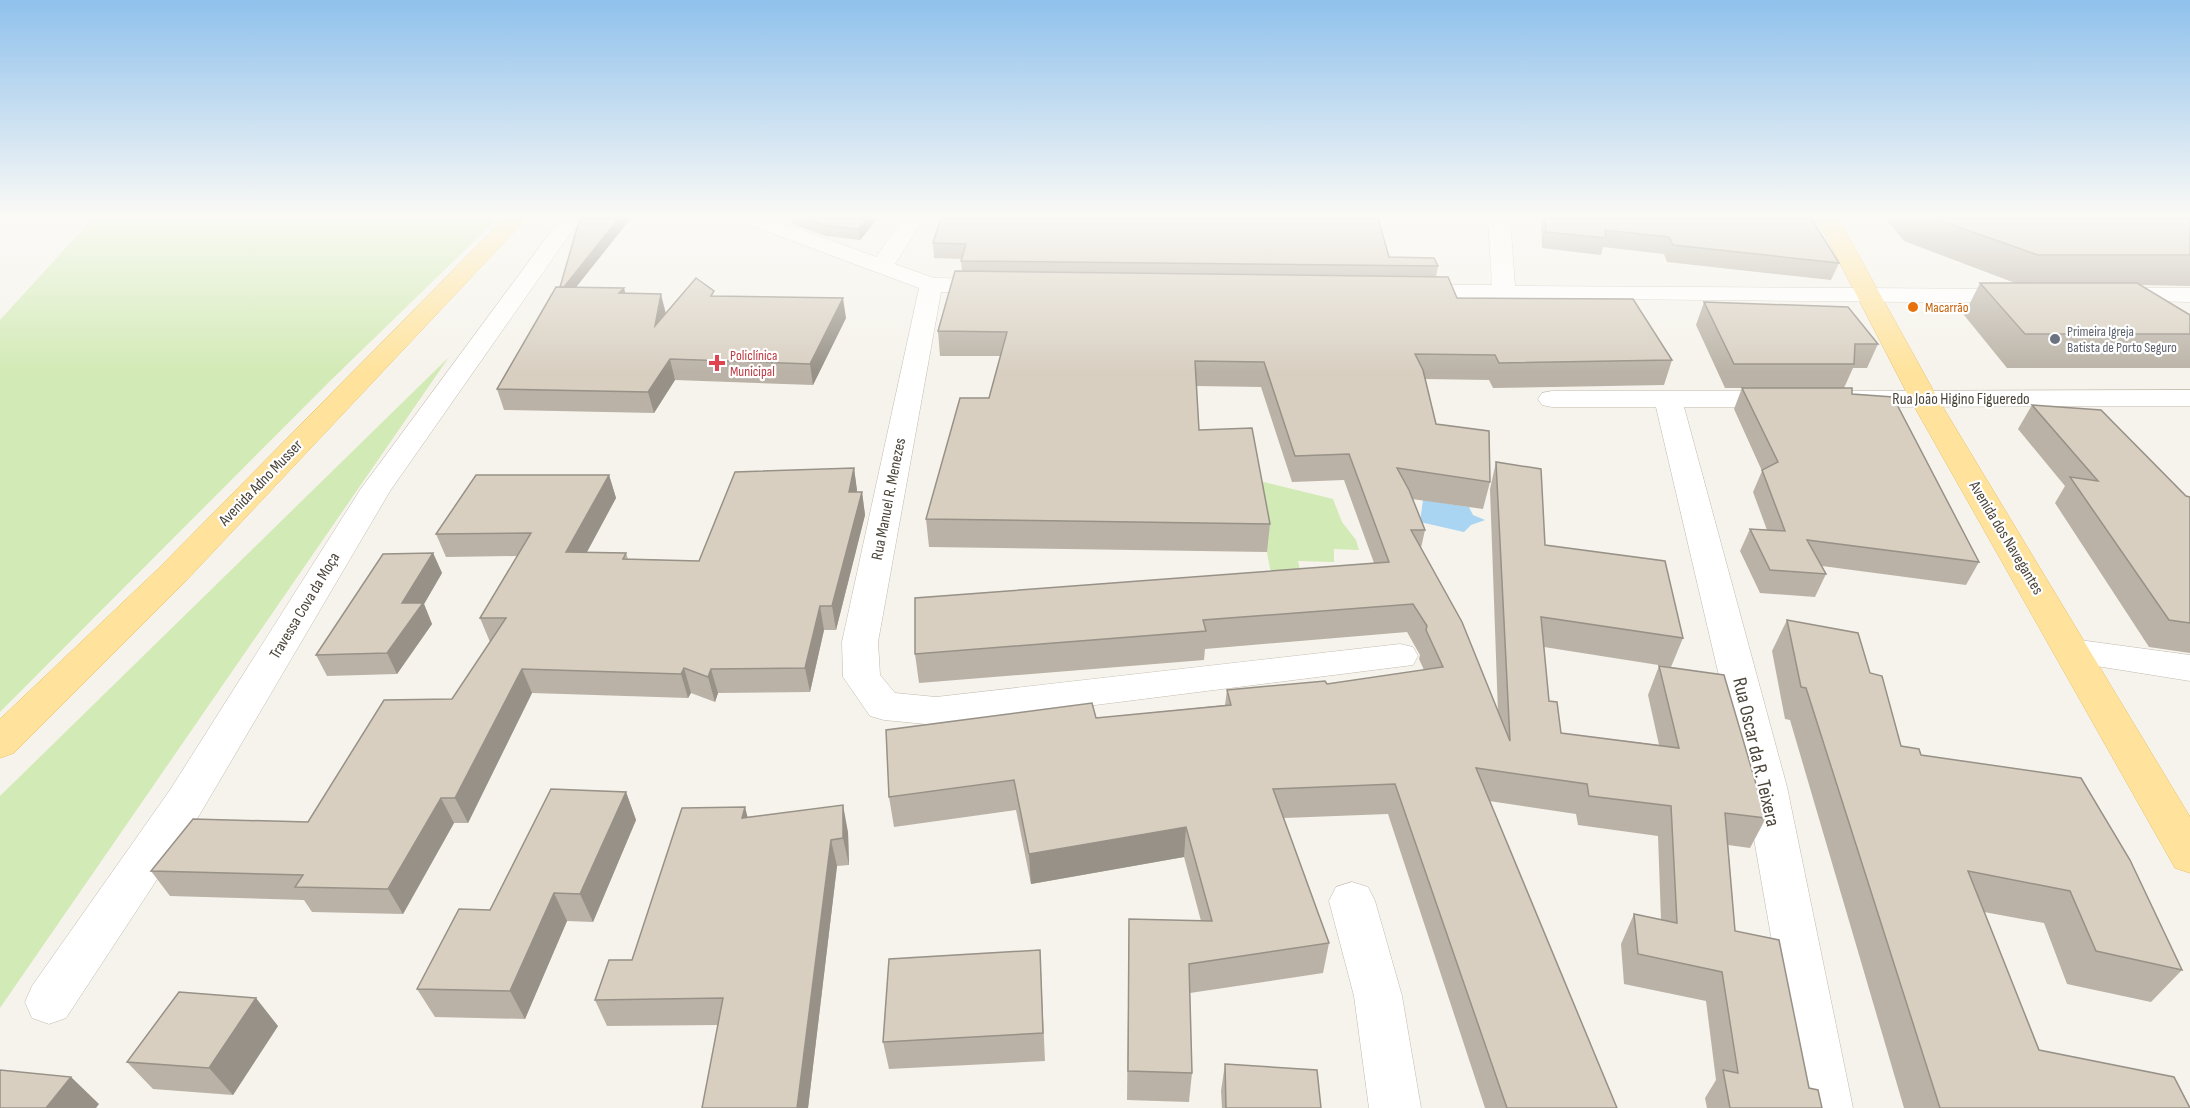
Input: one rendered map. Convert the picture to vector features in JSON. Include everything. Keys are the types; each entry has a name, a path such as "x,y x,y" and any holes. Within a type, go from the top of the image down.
{"main road":[{"name":"Avenida Adno Musser","path":"0,743 170,578 467,270"},
{"name":"Avenida dos Navegantes","path":"1856,270 1924,399 2190,855"}],"street":[{"name":"Travessa Cova da Moça","path":"49,1002 185,802 375,490 532,270"},
{"path":"889,270 931,285 1020,287"},
{"path":"1502,270 1504,293"},
{"name":"Rua Manuel R. Menezes","path":"931,285 860,642 862,677 885,706 936,711 1400,656"},
{"path":"1385,292 2036,296"},
{"path":"2084,295 2190,295"},
{"name":"Rua João Higino Figueredo","path":"1552,399 2190,398"},
{"name":"Rua Oscar da R. Teixera","path":"1668,399 1766,787 1827,1108"},
{"path":"2072,651 2190,668"},
{"path":"1352,901 1378,996 1395,1108"}],"green space":[{"path":"46,270 445,270 328,383 0,712 0,320"},
{"path":"449,357 0,1008 0,796"},
{"path":"1216,470 1333,499 1342,522 1356,540 1359,550 1334,549 1334,562 1298,561 1303,583 1273,584 1263,532"}],"water":[{"path":"1423,500 1469,507 1473,515 1485,520 1471,525 1464,532 1420,522"}],"building":[{"path":"565,270 578,270 564,287 560,287"},
{"path":"955,271 1448,277 1457,298 1633,299 1672,360 1499,363 1495,355 1415,354 1423,370 1436,424 1489,431 1490,482 1397,468 1409,490 1425,530 1411,530 1462,622 1510,741 1496,462 1541,469 1545,545 1665,561 1683,638 1541,617 1549,701 1557,702 1561,733 1679,748 1659,666 1724,675 1766,818 1725,813 1735,931 1779,940 1809,1088 1818,1090 1822,1108 1730,1108 1723,1070 1738,1073 1722,972 1638,954 1634,914 1677,923 1671,806 1589,796 1587,784 1476,768 1617,1108 1507,1108 1395,784 1273,789 1329,943 1189,964 1192,1073 1128,1071 1129,919 1212,921 1186,827 1029,854 1014,780 889,797 886,730 1092,703 1096,718 1231,705 1227,690 1325,681 1327,684 1443,667 1426,630 1427,626 1413,604 1203,620 1206,631 915,654 915,598 1389,562 1349,454 1295,456 1264,362 1195,361 1199,430 1252,428 1270,524 926,519 960,398 989,398 1007,332 938,331"},
{"path":"696,278 714,291 711,296 843,298 810,364 670,359 648,392 497,389 556,287 624,288 619,293 661,294 655,326"},
{"path":"1980,283 2137,283 2190,315 2190,334 2025,334"},
{"path":"1704,302 1848,307 1878,344 1855,344 1854,364 1734,364"},
{"path":"1742,388 1852,388 1852,394 1893,397 1979,562 1807,540 1826,574 1770,570 1750,529 1785,531 1762,470 1778,462"},
{"path":"2032,405 2101,410 2186,496 2190,497 2190,623 2169,620 2070,477 2098,481"},
{"path":"854,468 849,492 862,492 832,606 820,606 805,668 711,669 708,677 684,668 681,674 522,669 455,798 441,798 388,889 295,887 303,875 151,871 193,819 308,822 384,700 452,699 506,618 480,618 531,533 436,534 476,475 609,475 566,552 626,553 623,559 699,561 735,472"},
{"path":"433,553 402,603 423,603 387,653 316,655 383,554"},
{"path":"1787,620 1858,633 1870,673 1882,676 1901,746 1919,749 1921,755 2081,778 2130,860 2182,970 2096,951 2070,891 1968,871 2039,1050 2174,1077 2190,1108 1940,1108 1806,688 1801,687"},
{"path":"551,789 626,792 580,894 554,893 510,991 417,989 459,909 490,910"},
{"path":"843,805 843,838 831,840 797,1108 702,1108 723,998 595,1000 609,960 632,960 682,808 745,807 742,818"},
{"path":"1040,950 1043,1033 883,1042 889,959"},
{"path":"179,992 256,998 209,1068 127,1062"},
{"path":"1225,1064 1317,1070 1321,1108 1226,1108"},
{"path":"0,1070 71,1077 46,1108 0,1108"}],"place":[{"name":"Macarrão","path":"1913,307"},
{"name":"Primeira Igreja Batista de Porto Seguro","path":"2055,339"},
{"name":"Policlínica Municipal","path":"717,363"}]}
